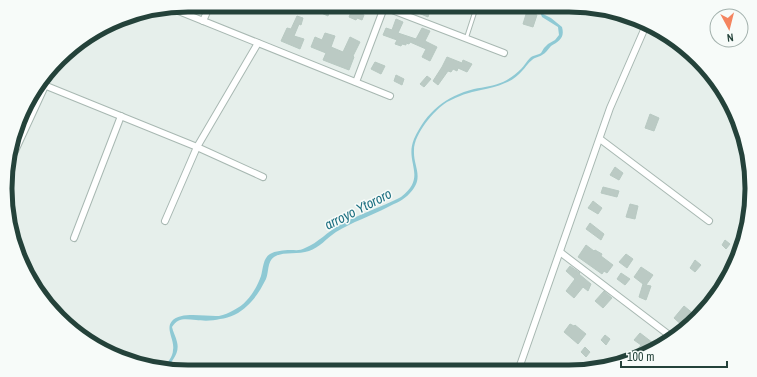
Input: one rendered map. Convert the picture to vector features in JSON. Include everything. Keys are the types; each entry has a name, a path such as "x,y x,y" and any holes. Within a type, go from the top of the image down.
{"street":[{"path":"181,12 390,96"},
{"path":"203,21 207,12"},
{"path":"356,82 381,12"},
{"path":"399,12 504,53"},
{"path":"520,365 610,108 644,29"},
{"path":"165,221 197,147 258,44"},
{"path":"45,86 197,147 263,177"},
{"path":"19,141 35,102"},
{"path":"74,238 121,116"},
{"path":"600,139 709,221"},
{"path":"560,252 668,334"}],"lane":[{"path":"466,38 475,12"}],"water":[{"path":"540,12 543,12 543,14 551,18 562,27 563,34 561,39 551,46 546,52 533,59 512,80 459,96 447,102 431,116 417,137 414,156 418,177 417,182 408,195 397,203 342,228 313,250 282,254 274,257 269,264 266,279 260,290 250,303 238,313 227,318 202,321 186,319 180,320 174,324 172,327 178,346 173,360 170,364 167,363 173,353 173,342 169,328 172,321 176,318 188,315 219,316 232,311 243,304 254,291 261,276 265,261 270,254 280,251 303,249 340,225 401,197 409,189 413,182 414,169 412,148 414,139 424,121 438,106 454,96 474,89 503,82 515,75 531,57 541,53 548,44 555,40 559,35 558,27 542,17"}],"building":[{"path":"319,12 329,12 328,16"},
{"path":"351,12 357,12 364,15 362,20 357,18 356,20 349,17"},
{"path":"416,12 430,12 428,17"},
{"path":"527,12 537,15 533,27 523,24"},
{"path":"297,16 303,18 301,25 299,24 294,36 304,39 300,49 281,41 287,28 291,29"},
{"path":"396,19 403,22 398,33 416,39 422,28 430,31 425,41 437,47 430,61 422,57 426,49 410,42 409,44 406,43 406,45 402,44 401,46 395,44 397,40 383,35 386,28 392,30"},
{"path":"325,33 335,36 331,47 343,52 350,37 360,42 353,56 354,57 349,70 323,60 326,53 311,47 315,37 322,40"},
{"path":"447,57 462,63 463,60 472,64 467,72 458,68 457,71 453,69 451,72 448,71 438,85 433,81"},
{"path":"375,62 385,66 381,74 371,69"},
{"path":"396,75 404,79 402,85 394,81"},
{"path":"427,76 431,79 424,87 420,84"},
{"path":"650,114 659,118 654,131 645,128"},
{"path":"615,167 623,173 619,180 610,175"},
{"path":"603,187 619,191 617,197 601,193"},
{"path":"593,201 602,208 598,214 588,208"},
{"path":"630,204 638,206 635,219 626,217"},
{"path":"590,223 604,234 601,240 586,229"},
{"path":"725,240 730,244 726,249 722,245"},
{"path":"586,245 594,251 595,250 602,254 601,256 613,265 607,273 604,271 602,274 578,257"},
{"path":"626,254 633,259 627,268 619,262"},
{"path":"695,260 701,265 695,272 690,268"},
{"path":"570,266 591,284 588,291 583,287 574,298 566,291 575,279 566,271"},
{"path":"641,267 653,275 646,285 651,286 646,300 639,297 643,284 634,277"},
{"path":"621,273 630,279 625,285 617,279"},
{"path":"604,291 612,298 603,308 595,301"},
{"path":"684,306 693,313 681,324 674,318"},
{"path":"570,324 575,325 586,334 578,344 564,332"},
{"path":"640,333 653,343 656,340 657,341 638,351 637,350 641,345 634,340"},
{"path":"605,335 610,339 606,345 601,340"},
{"path":"585,347 590,352 586,357 581,352"}],"water label":[{"name":"arroyo Ytororo","path":"358,209"}]}
